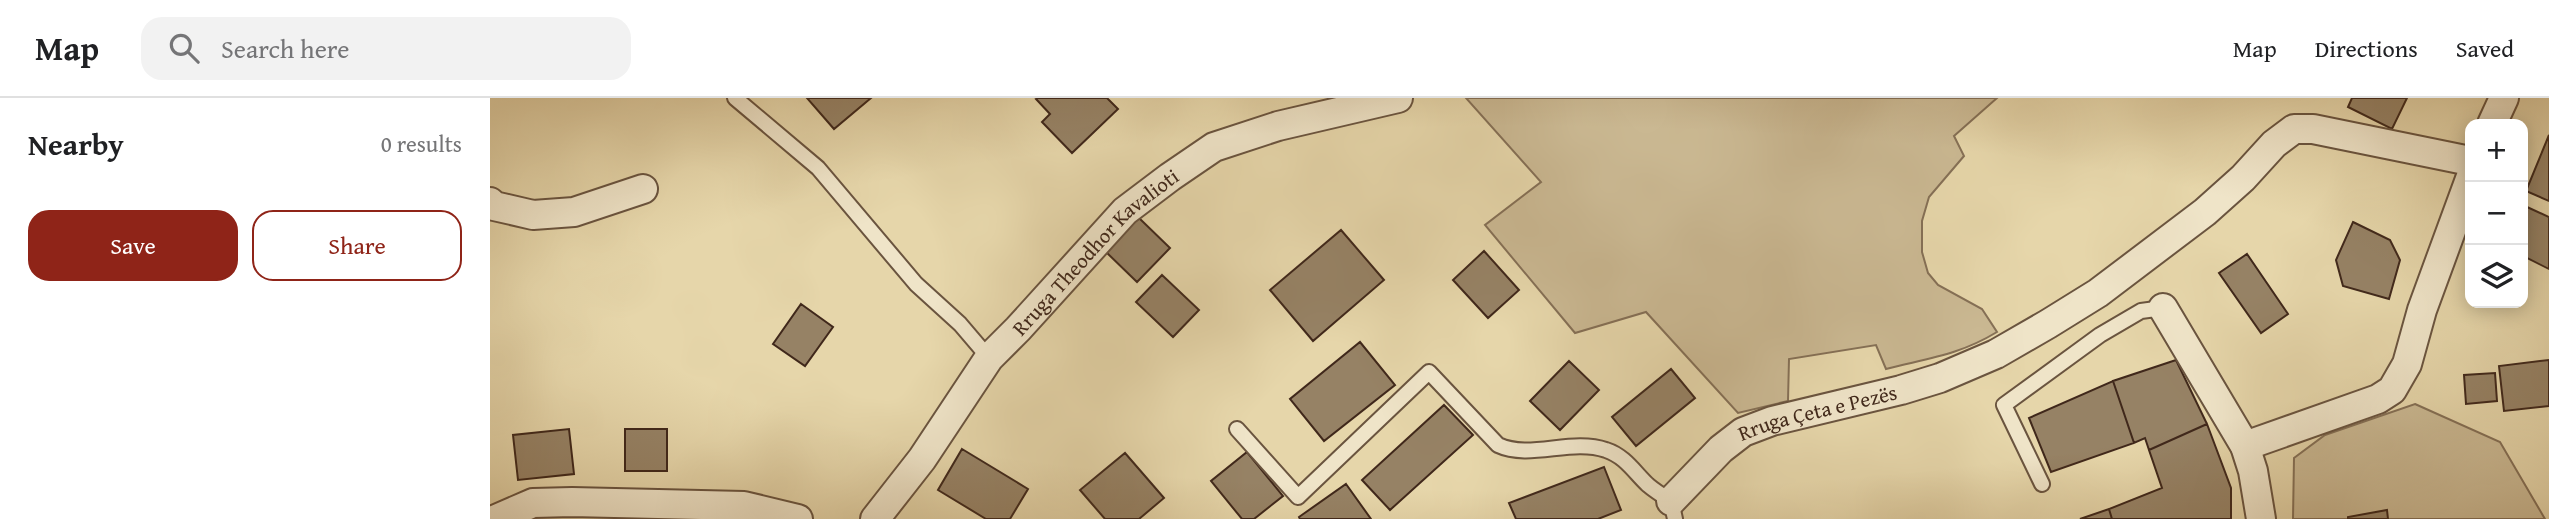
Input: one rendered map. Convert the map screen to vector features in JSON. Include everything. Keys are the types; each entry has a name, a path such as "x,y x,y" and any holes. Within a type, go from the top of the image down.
{"street":[{"name":"Rruga Theodhor Kavalioti","path":"875,519 922,459 989,358 1125,211 1214,147 1279,126 1398,98"},
{"path":"2494,119 2504,98"},
{"name":"Rruga Çeta e Pezës","path":"1673,510 1721,449 1743,432 1772,421 1940,378 1996,354 2048,324 2098,293 2205,212 2243,178 2274,144 2294,129 2313,129 2465,160"},
{"path":"2245,446 2378,399 2392,390 2407,364 2422,310 2469,182"},
{"path":"490,202 494,206 533,215 574,212 643,189"},
{"path":"2162,308 2245,446 2253,471 2261,519"},
{"path":"496,519 533,503 572,502 744,506 798,519"}],"lane":[{"path":"735,98 818,168 916,284 960,324 989,358"},
{"path":"2042,484 2004,405 2100,335 2141,311 2162,308"},
{"name":"Rruga Çeta e Pezës","path":"1237,429 1298,497 1429,372 1498,445 1510,451 1582,446 1607,450 1626,461 1673,510"}],"shaded area":[{"path":"1466,98 1997,98 1954,136 1964,156 1929,197 1922,221 1922,252 1928,273 1938,285 1982,309 1997,332 1957,351 1886,369 1876,345 1789,359 1788,401 1738,413 1646,312 1575,333 1485,225 1541,182"},
{"path":"2415,404 2500,442 2545,519 2293,519 2294,458 2325,435"}],"building":[{"path":"807,98 871,98 834,129"},
{"path":"1107,98 1118,109 1072,153 1042,122 1050,114 1036,99"},
{"path":"2352,98 2407,98 2392,129 2348,107"},
{"path":"2549,135 2549,201 2528,192"},
{"path":"2528,207 2549,217 2549,269 2528,258"},
{"path":"1138,217 1170,248 1137,282 1105,251"},
{"path":"2353,222 2390,240 2400,260 2389,299 2343,286 2336,260"},
{"path":"1341,230 1384,280 1313,341 1270,290"},
{"path":"1484,251 1519,290 1488,318 1453,280"},
{"path":"2247,254 2288,314 2261,333 2219,273"},
{"path":"1162,275 1199,310 1173,337 1136,302"},
{"path":"801,304 833,327 805,366 773,344"},
{"path":"1360,342 1395,385 1324,441 1290,399"},
{"path":"2176,360 2207,424 2149,450 2145,438 2134,443 2113,381"},
{"path":"2549,360 2549,406 2504,411 2499,366"},
{"path":"1569,361 1599,390 1560,430 1530,401"},
{"path":"1671,369 1695,398 1636,446 1612,417"},
{"path":"2495,373 2497,401 2466,404 2464,375"},
{"path":"2113,381 2134,443 2051,472 2029,418"},
{"path":"1444,405 1473,435 1390,510 1362,480"},
{"path":"2207,424 2231,488 2231,519 2112,519 2109,509 2162,488 2149,450"},
{"path":"569,429 574,474 518,480 513,435"},
{"path":"625,429 667,429 667,471 625,471"},
{"path":"962,449 1028,489 1010,519 986,519 938,490"},
{"path":"1247,452 1283,496 1254,519 1242,519 1211,481"},
{"path":"1125,453 1164,498 1139,519 1105,519 1080,490"},
{"path":"1604,467 1621,510 1598,519 1516,519 1509,503"},
{"path":"1346,484 1371,519 1300,519 1299,517"},
{"path":"2109,509 2112,519 2080,519"},
{"path":"2387,510 2388,519 2348,519 2348,517"}]}
